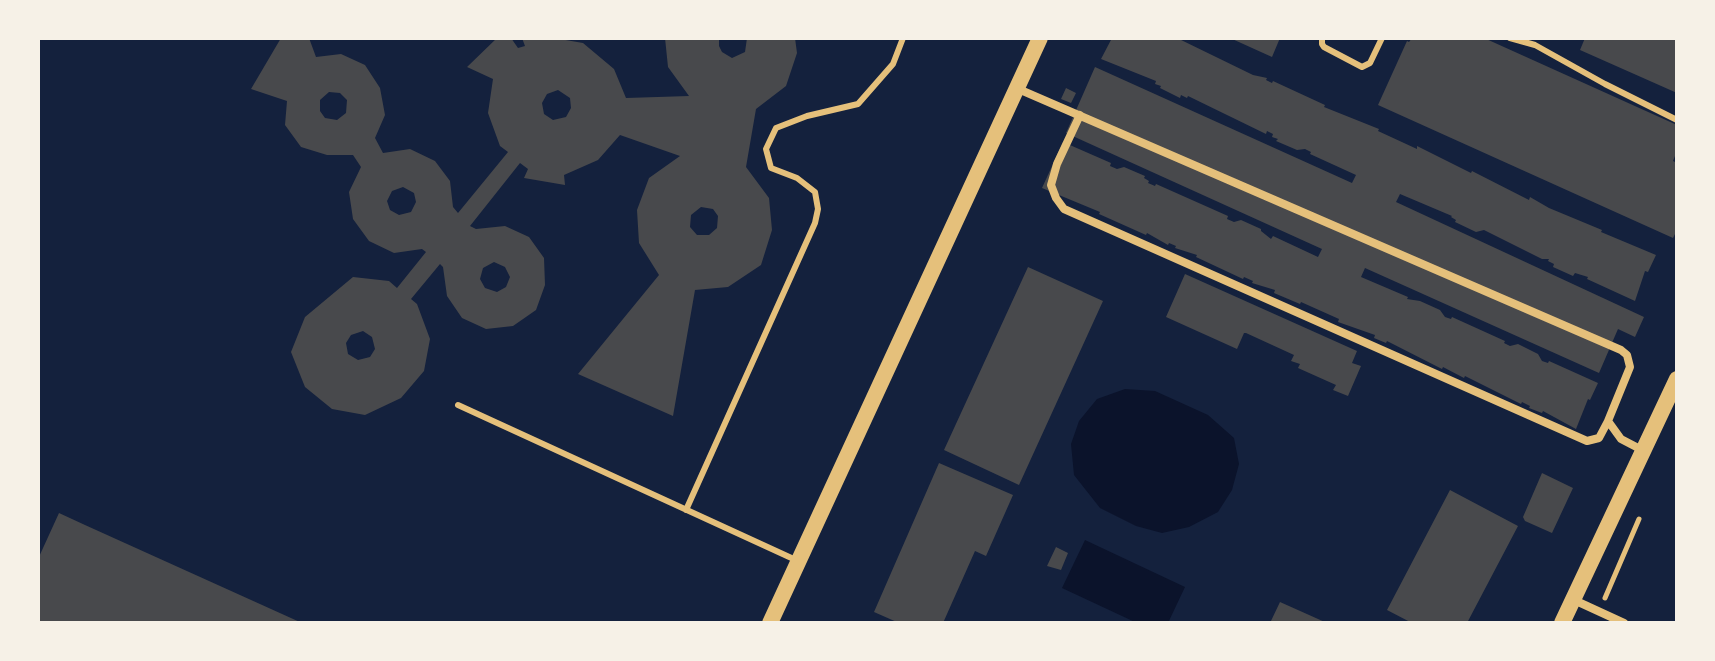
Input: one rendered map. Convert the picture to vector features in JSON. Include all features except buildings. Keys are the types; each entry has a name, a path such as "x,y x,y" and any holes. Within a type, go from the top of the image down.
{"main road":[{"path":"770,623 1040,38"},
{"path":"1562,623 1677,379"}],"street":[{"path":"1016,88 1080,115 1621,350 1627,355 1630,367 1599,438 1587,441 1064,209 1051,185 1057,164 1080,115"},
{"path":"1608,421 1621,439 1645,452"},
{"path":"1573,599 1624,623"}],"lane":[{"path":"686,510 815,223 818,209 815,192 797,178 771,168 766,149 776,128 807,116 858,104 893,64 903,38"},
{"path":"1322,38 1324,47 1362,67 1370,63 1380,39"},
{"path":"1510,38 1535,45 1677,120"},
{"path":"458,405 798,561"}],"path":[{"path":"1599,612 1641,514"}],"water":[{"path":"1125,389 1155,391 1208,415 1234,438 1239,464 1232,490 1218,512 1189,527 1162,533 1136,526 1100,508 1074,475 1071,444 1079,421 1097,399"},
{"path":"1085,540 1185,587 1168,623 1137,623 1062,588"}]}
